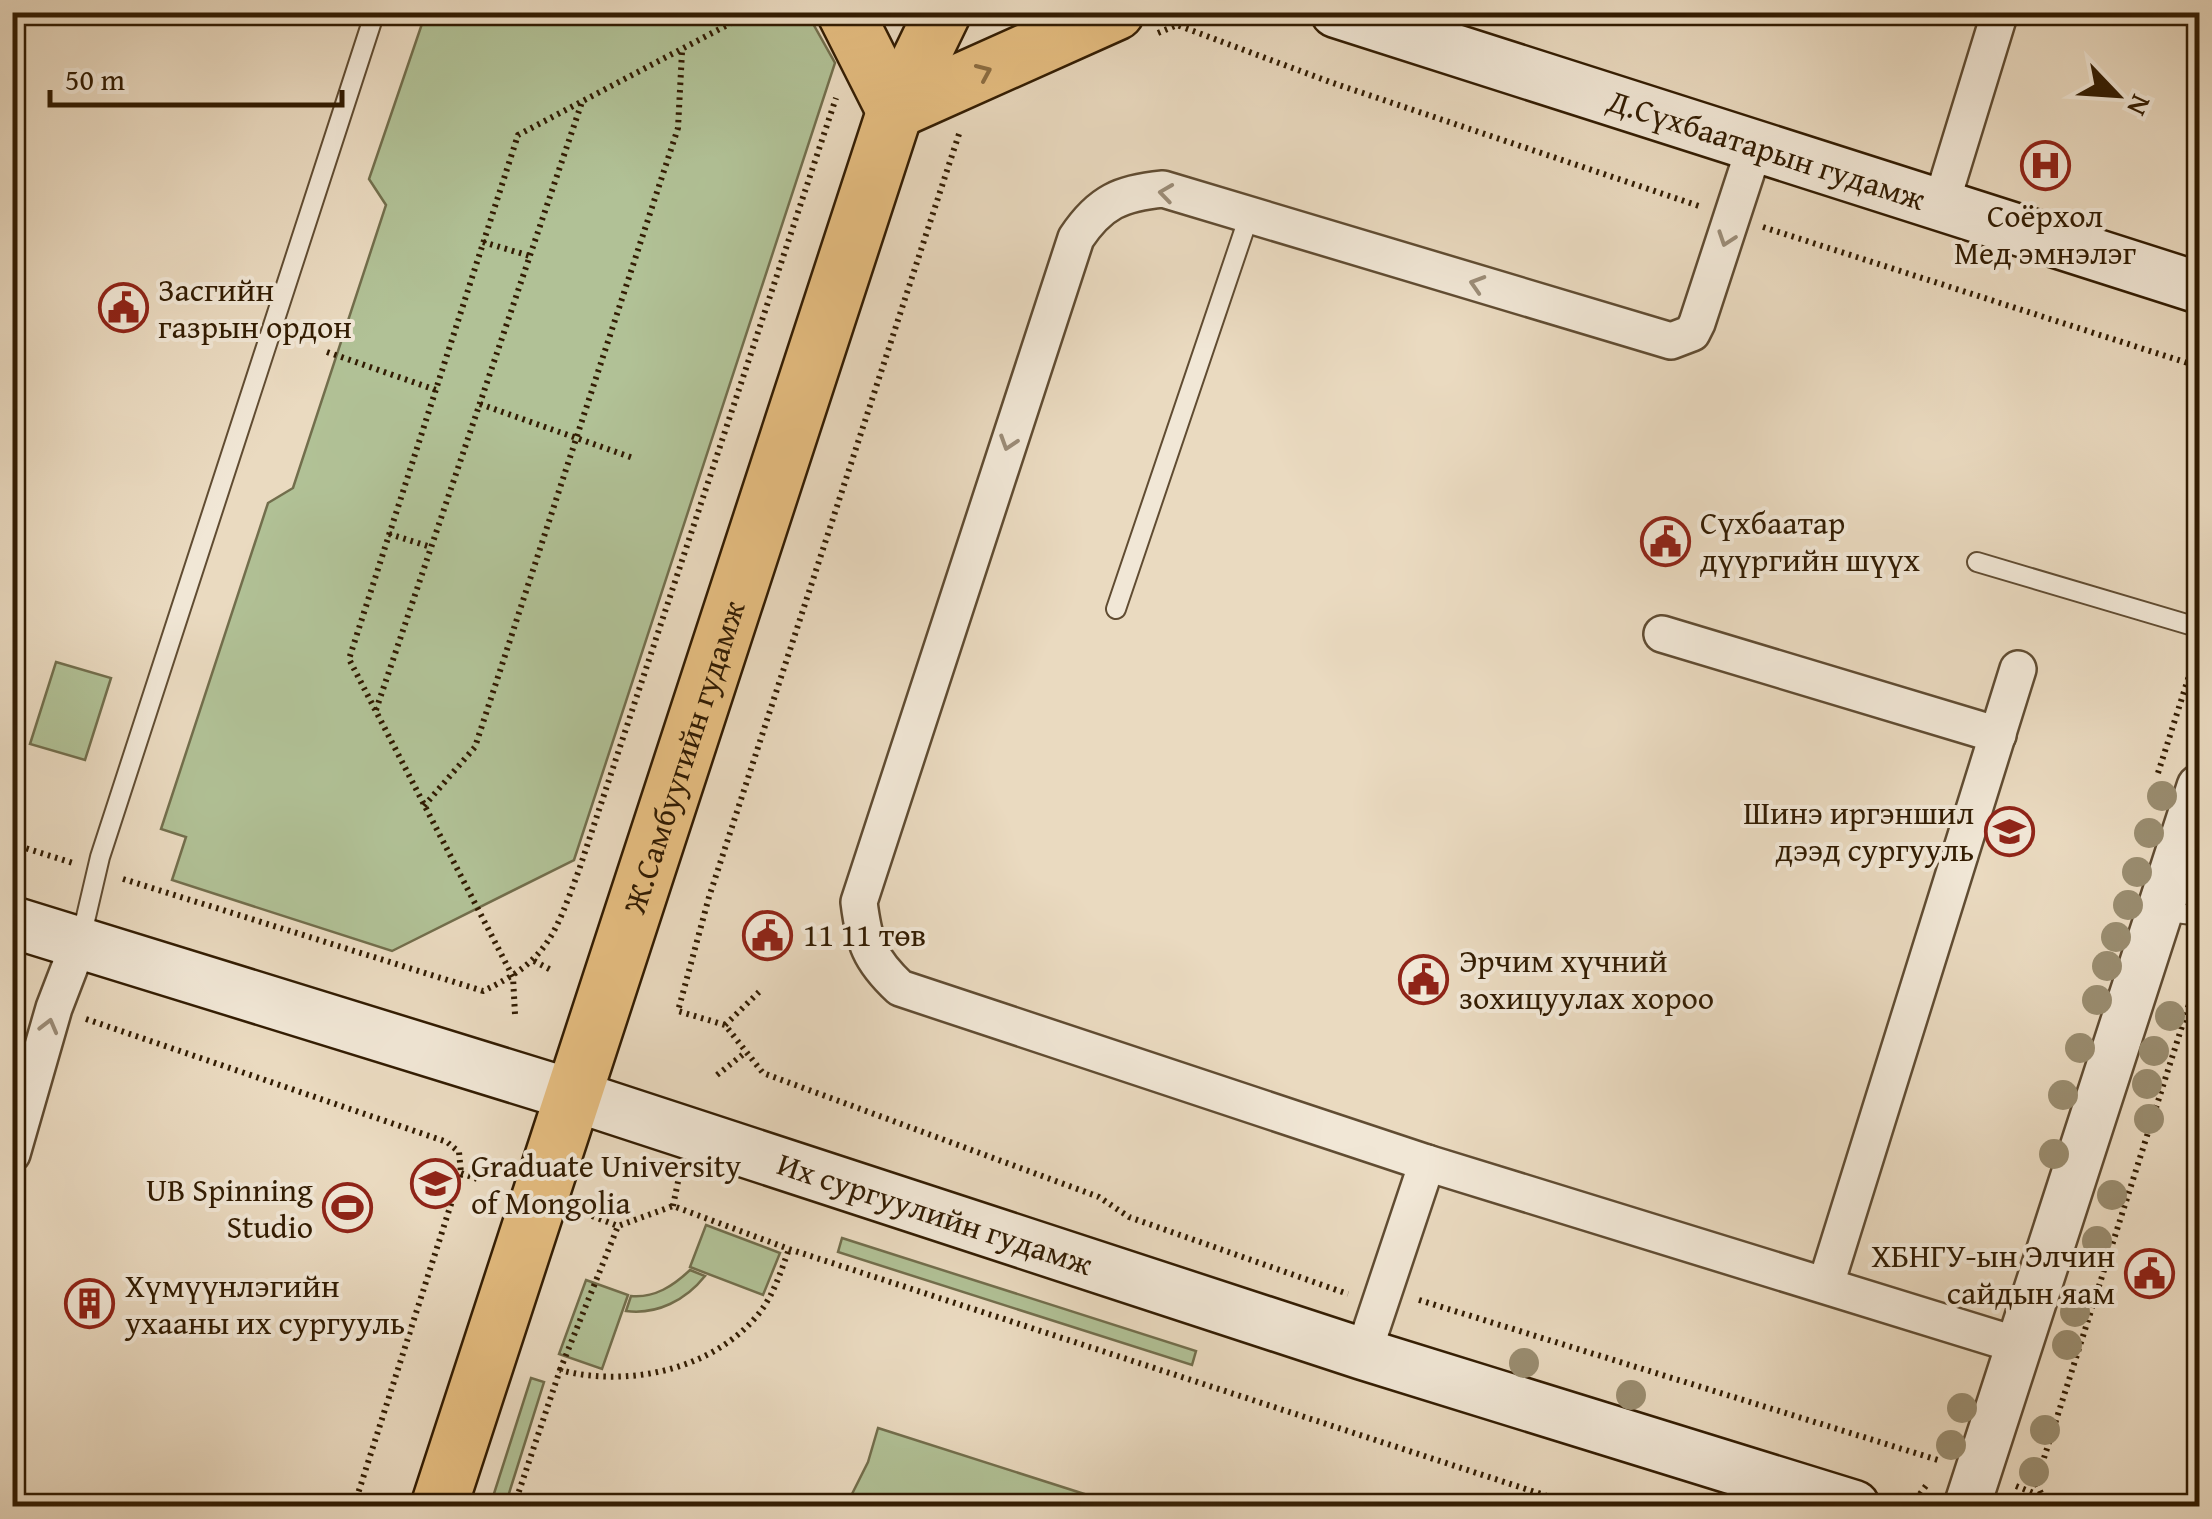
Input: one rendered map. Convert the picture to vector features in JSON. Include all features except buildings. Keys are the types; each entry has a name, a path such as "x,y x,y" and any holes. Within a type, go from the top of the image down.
{"main road":[{"path":"844,12 895,112 1116,12"},
{"name":"Ж.Самбуугийн гудамж","path":"439,1506 895,112 943,12"},
{"name":"Д.Сүхбаатарын гудамж","path":"1336,12 2200,288"},
{"name":"Их сургуулийн гудамж","path":"12,922 572,1095 1363,1354 1854,1506"}],"street":[{"path":"1940,204 2000,12"},
{"path":"1756,146 1697,324 1692,334 1672,341 1163,190 1117,198 1092,214 1076,238 859,902 864,938 878,967 900,988 1427,1163 2017,1345"},
{"path":"1662,634 1998,735"},
{"path":"1826,1284 2018,669"},
{"path":"1972,1490 2017,1345 2179,913 2200,786"},
{"path":"12,1154 54,1008 80,943"},
{"path":"1363,1354 1427,1163"}],"lane":[{"path":"80,943 96,870 374,12"},
{"path":"1116,609 1249,216"},
{"path":"1977,562 2200,628"}],"path":[{"path":"516,1014 512,978 348,659 518,136 752,12"},
{"path":"424,806 476,747 678,128 682,51"},
{"path":"12,844 482,991 512,978 534,961 561,918 579,870 838,90"},
{"path":"375,711 582,102"},
{"path":"1734,218 2200,367"},
{"path":"483,242 530,256"},
{"path":"327,352 436,390"},
{"path":"480,404 633,458"},
{"path":"832,523 709,897 678,1011 726,1025 763,1072 1099,1197 1129,1217 1365,1300 1414,1299 1972,1490 2041,1494 2066,1506"},
{"path":"389,534 431,547"},
{"path":"534,961 553,971"},
{"path":"2041,1494 2036,1482 2200,970"},
{"path":"726,1025 759,992"},
{"path":"54,1008 447,1142 459,1152 461,1172 354,1506"},
{"path":"717,1074 746,1052"},
{"path":"459,1152 470,1147"},
{"path":"461,1172 477,1179"},
{"path":"673,1206 680,1176"},
{"path":"592,1216 618,1226 673,1206 789,1249 1578,1506"},
{"path":"514,1506 560,1370 618,1226"},
{"path":"560,1370 581,1376 619,1378 659,1372 703,1355 745,1329 760,1313 789,1249"}],"green space":[{"path":"426,12 807,13 835,63 574,860 392,951 172,880 186,837 161,829 268,503 293,488 386,205 369,179"},
{"path":"56,662 111,678 85,760 30,744"},
{"path":"706,1225 780,1253 763,1295 690,1267"},
{"path":"842,1238 1196,1351 1192,1365 838,1252"},
{"path":"690,1270 705,1276 680,1299 649,1311 626,1311 631,1296 663,1290"},
{"path":"586,1280 628,1295 602,1369 559,1354"},
{"path":"531,1378 544,1382 505,1506 490,1506"},
{"path":"878,1428 1122,1506 846,1506 868,1462"}],"place":[{"name":"Соёрхол Мед эмнэлэг","path":"2045,166"},
{"name":"Засгийн газрын ордон","path":"123,308"},
{"name":"Сүхбаатар дүүргийн шүүх","path":"1665,541"},
{"name":"Шинэ иргэншил дээд сургууль","path":"2009,831"},
{"name":"11 11 төв","path":"768,935"},
{"name":"Эрчим хүчний зохицуулах хороо","path":"1424,979"},
{"name":"Graduate University of Mongolia","path":"436,1184"},
{"name":"UB Spinning Studio","path":"348,1208"},
{"name":"ХБНГУ-ын Элчин сайдын яам","path":"2150,1274"},
{"name":"Хүмүүнлэгийн ухааны их сургууль","path":"90,1304"}]}
